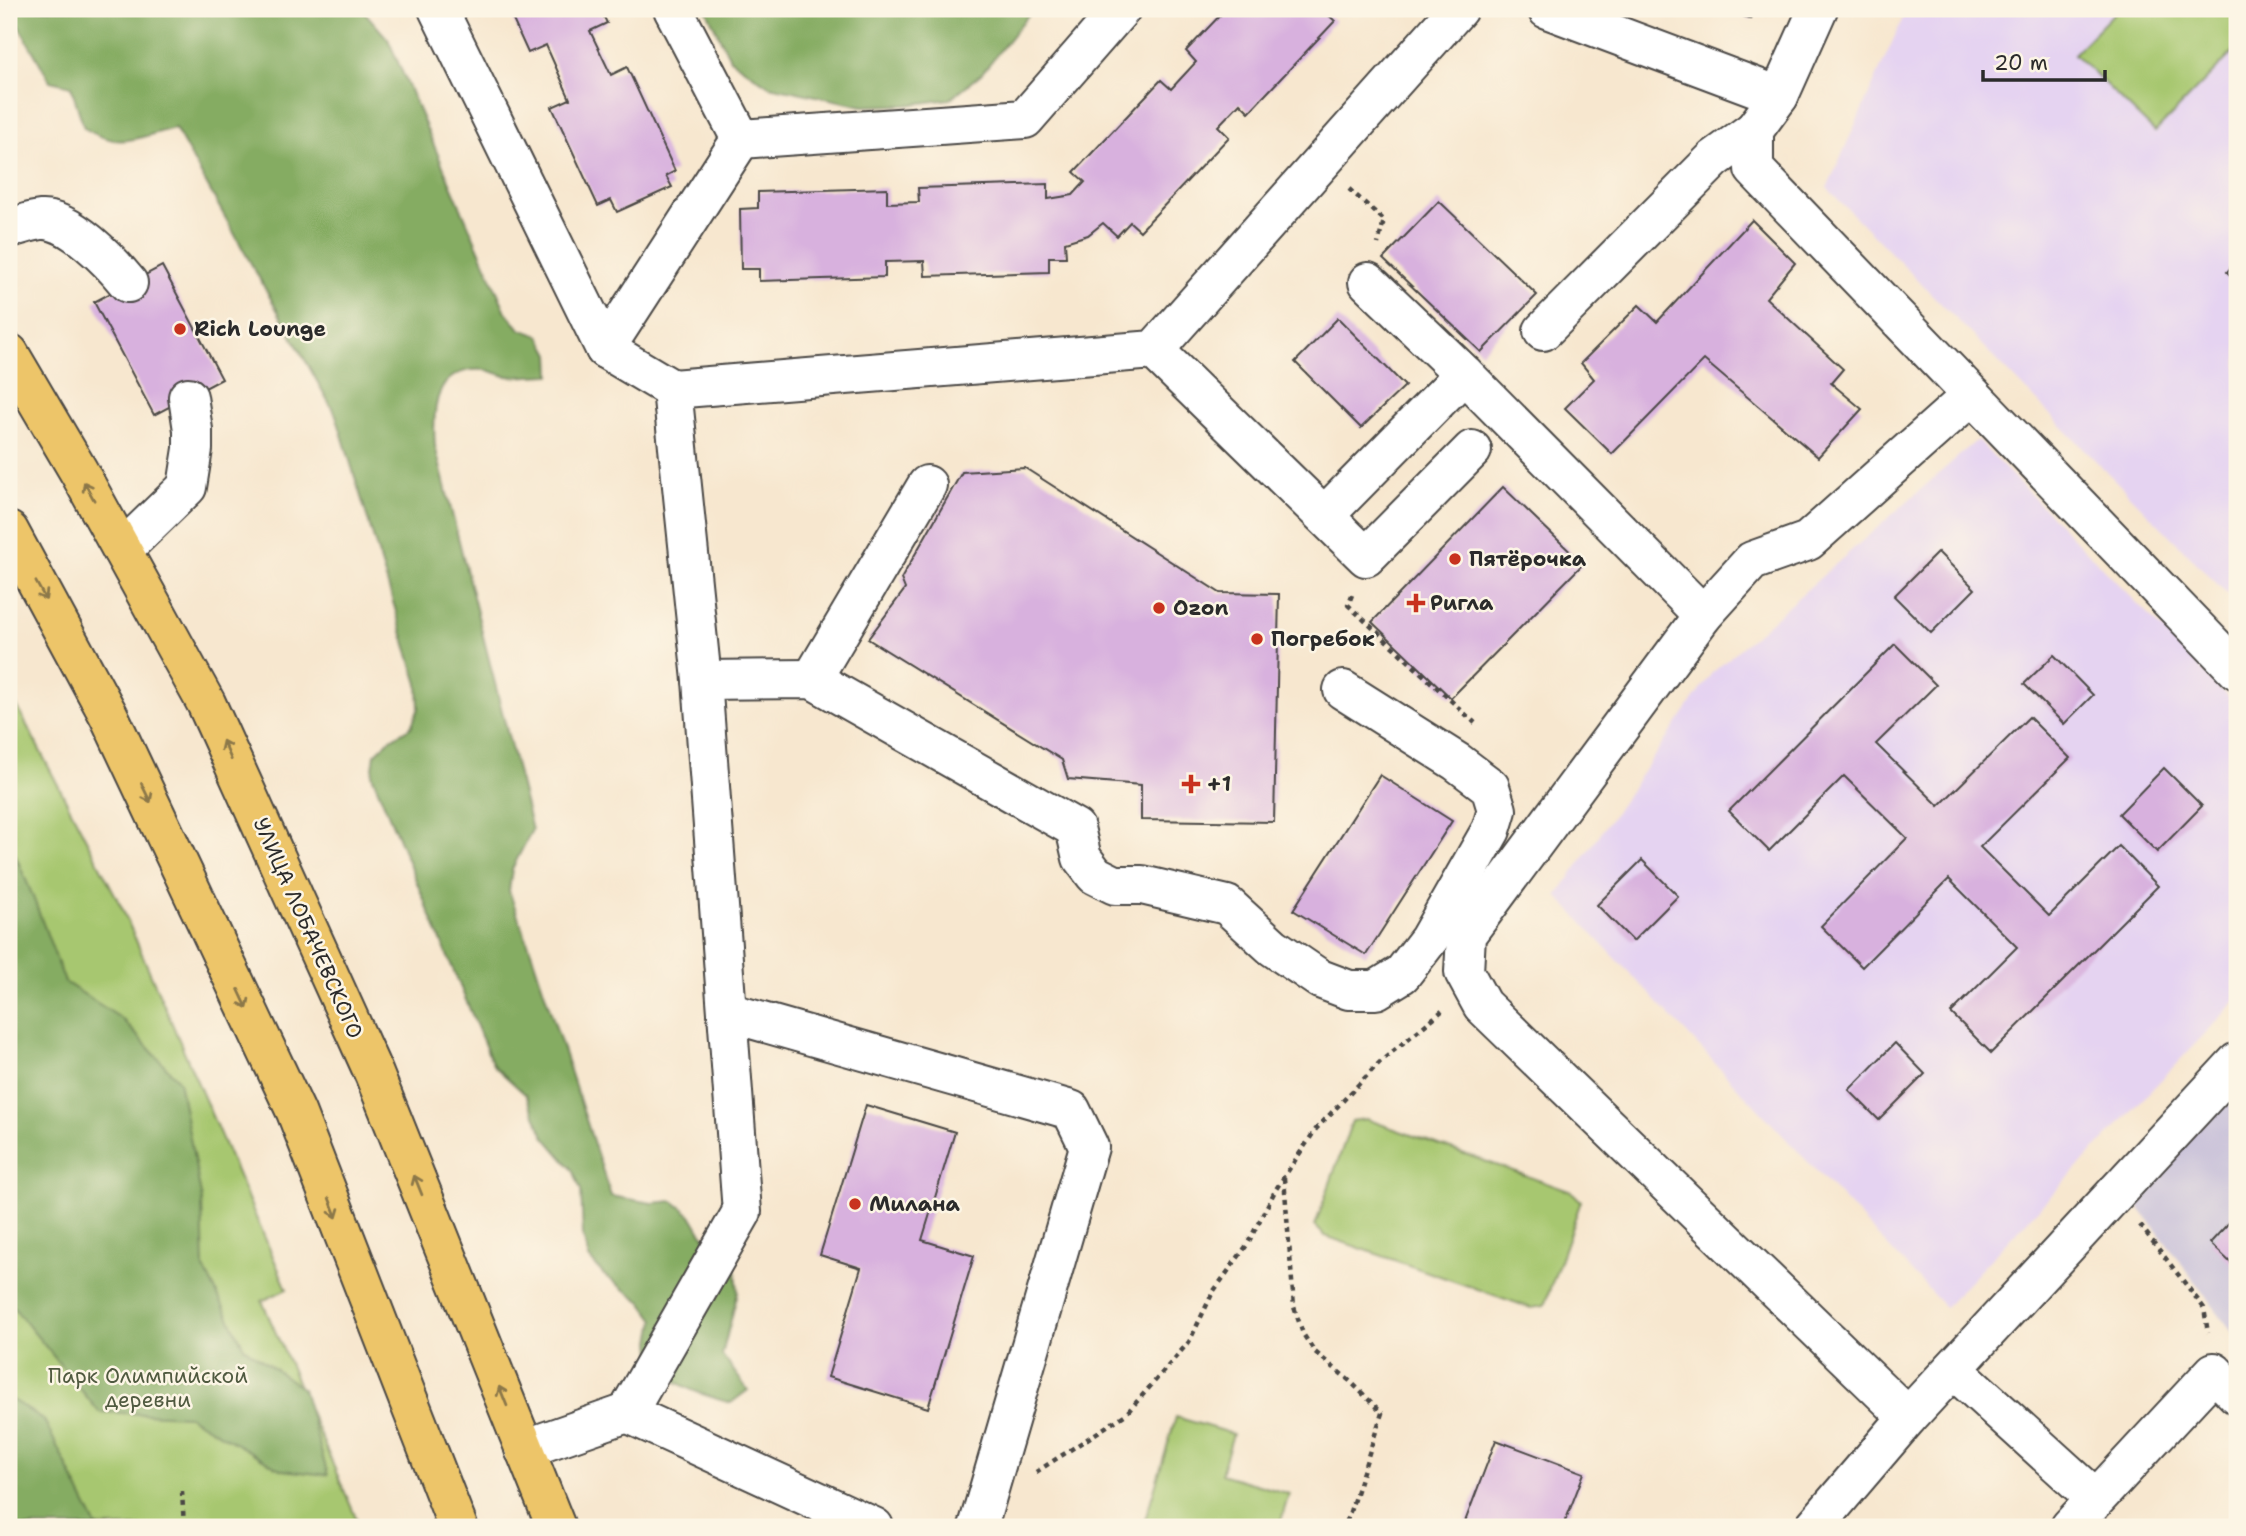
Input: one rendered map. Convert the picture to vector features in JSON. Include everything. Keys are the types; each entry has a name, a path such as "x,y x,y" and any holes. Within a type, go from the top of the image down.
{"main road":[{"name":"УЛИЦА ЛОБАЧЕВСКОГО","path":"9,353 122,550 206,704 374,1074 556,1527"},
{"path":"9,531 109,716 296,1112 458,1527"}],"street":[{"path":"438,9 604,349 672,389 1154,350 1458,9"},
{"path":"673,9 741,139"},
{"path":"741,139 1025,119 1121,9"},
{"path":"1547,9 1779,96"},
{"path":"1543,331 1714,159 1754,130 1779,96 1818,9"},
{"path":"1754,130 1754,169 2237,670"},
{"path":"604,349 741,139"},
{"path":"9,228 43,220 65,227 91,244 111,262 128,283"},
{"path":"1368,282 1464,374 1703,615"},
{"path":"1154,350 1366,557 1472,450"},
{"path":"1325,515 1464,374"},
{"path":"524,1449 627,1413 742,1212 702,680 672,389"},
{"path":"1908,1417 1482,1005 1464,972 1466,935 1703,615 1752,561 1808,541 1972,396"},
{"path":"122,550 187,487 193,449 188,397"},
{"path":"812,679 928,485"},
{"path":"702,680 812,679 1076,828 1082,858 1095,875 1115,884 1142,885 1227,905 1273,947 1320,979 1349,990 1376,990 1402,974 1429,939 1492,830 1497,810 1490,787 1457,762 1343,690"},
{"path":"727,1012 1071,1110 1089,1147 984,1512"},
{"path":"1814,1527 1908,1417 2237,1062"},
{"path":"1953,1369 2095,1498"},
{"path":"2070,1527 2095,1498 2225,1384"},
{"path":"627,1413 874,1527"}],"path":[{"path":"1321,164 1384,220 1368,282"},
{"path":"1366,557 1348,605 1481,728"},
{"path":"984,1512 1126,1414 1189,1342 1213,1292 1247,1245 1276,1189 1316,1129 1380,1062 1472,987"},
{"path":"1284,1178 1294,1307 1303,1334 1315,1352 1382,1413 1345,1527"},
{"path":"2116,1194 2204,1308 2225,1384"},
{"path":"182,1491 184,1527"}],"shaded area":[{"path":"1907,9 2237,9 2237,604 1827,188"},
{"path":"1977,440 2237,705 2237,1000 1945,1307 1557,896 1711,674"},
{"path":"2237,1085 2237,1338 2133,1199"}],"green space":[{"path":"9,9 362,9 388,39 506,312 520,329 540,336 550,354 551,375 512,377 485,370 456,375 446,382 440,392 435,417 435,446 532,830 512,869 509,891 611,1196 652,1203 673,1201 691,1215 701,1232 736,1271 738,1292 722,1355 748,1390 731,1403 689,1389 653,1363 651,1341 655,1320 642,1302 604,1275 589,1258 583,1236 581,1190 573,1170 544,1136 526,1095 493,1065 372,775 375,754 391,739 411,727 419,708 418,684 336,415 175,128 139,138 119,140 108,139 84,128 71,86 50,81"},
{"path":"706,9 1033,9 982,73 950,99 906,105 863,106 769,86 730,59"},
{"path":"2118,9 2237,9 2237,48 2155,132 2074,54"},
{"name":"Парк Олимпийской деревни","path":"9,691 122,908 287,1289 262,1301 360,1527 9,1527"},
{"path":"9,840 65,982 122,1019 179,1081 202,1200 204,1268 244,1347 303,1389 328,1475 282,1470 188,1416 99,1412 9,1302"},
{"path":"1366,1119 1572,1192 1581,1201 1544,1306 1531,1308 1325,1236 1315,1226 1352,1121"},
{"path":"9,1398 44,1420 97,1527 9,1527"},
{"path":"1176,1417 1233,1434 1221,1474 1289,1494 1279,1527 1143,1527"}],"building":[{"path":"508,9 600,9 607,23 590,31 611,75 627,67 675,171 666,176 672,187 617,212 611,200 598,206 552,107 570,99 546,45 528,53"},
{"path":"1226,9 1327,9 1324,11 1335,21 1249,112 1240,103 1218,126 1229,137 1140,231 1130,222 1117,236 1103,223 1088,235 1065,242 1066,257 1049,257 1049,272 925,276 924,261 885,262 885,277 759,281 759,269 741,269 740,209 758,208 758,192 887,188 887,203 919,202 918,188 1048,184 1048,199 1073,195 1085,182 1074,172 1161,80 1171,89 1196,62 1186,51"},
{"path":"1723,9 1755,9 1751,19"},
{"path":"1439,201 1537,295 1481,352 1383,259"},
{"path":"1752,220 1795,263 1766,298 1843,369 1831,383 1862,409 1818,457 1704,360 1612,454 1565,408 1594,379 1581,363 1639,305 1657,322"},
{"path":"2237,260 2237,282 2227,272"},
{"path":"162,266 222,379 154,415 94,302"},
{"path":"1338,318 1405,386 1361,428 1295,362"},
{"path":"1025,468 1220,593 1279,594 1274,822 1141,820 1141,785 1068,779 1062,760 868,639 905,589 901,579 962,472"},
{"path":"1503,487 1583,564 1451,698 1372,622"},
{"path":"1938,552 1975,589 1931,633 1894,596"},
{"path":"1895,644 1936,685 1876,744 1939,806 2029,717 2070,758 1980,847 2049,916 2119,846 2158,886 1991,1053 1951,1013 2017,947 1949,879 1862,967 1821,926 1907,838 1844,776 1769,851 1729,811"},
{"path":"2054,655 2093,695 2064,724 2024,684"},
{"path":"2164,768 2202,806 2157,852 2119,814"},
{"path":"1380,775 1452,821 1366,955 1293,910"},
{"path":"1642,860 1678,896 1633,941 1597,905"},
{"path":"1895,1043 1925,1074 1879,1120 1849,1090"},
{"path":"866,1105 955,1132 922,1240 974,1256 928,1408 828,1377 861,1268 820,1255"},
{"path":"2237,1214 2237,1269 2210,1243"},
{"path":"1496,1440 1584,1473 1563,1527 1463,1527"}],"place":[{"name":"Rich Lounge","path":"180,329"},
{"name":"Пятёрочка","path":"1455,559"},
{"name":"Ригла","path":"1416,603"},
{"name":"Ozon","path":"1159,608"},
{"name":"Погребок","path":"1257,639"},
{"name":"+1","path":"1191,784"},
{"name":"Милана","path":"855,1204"}]}
